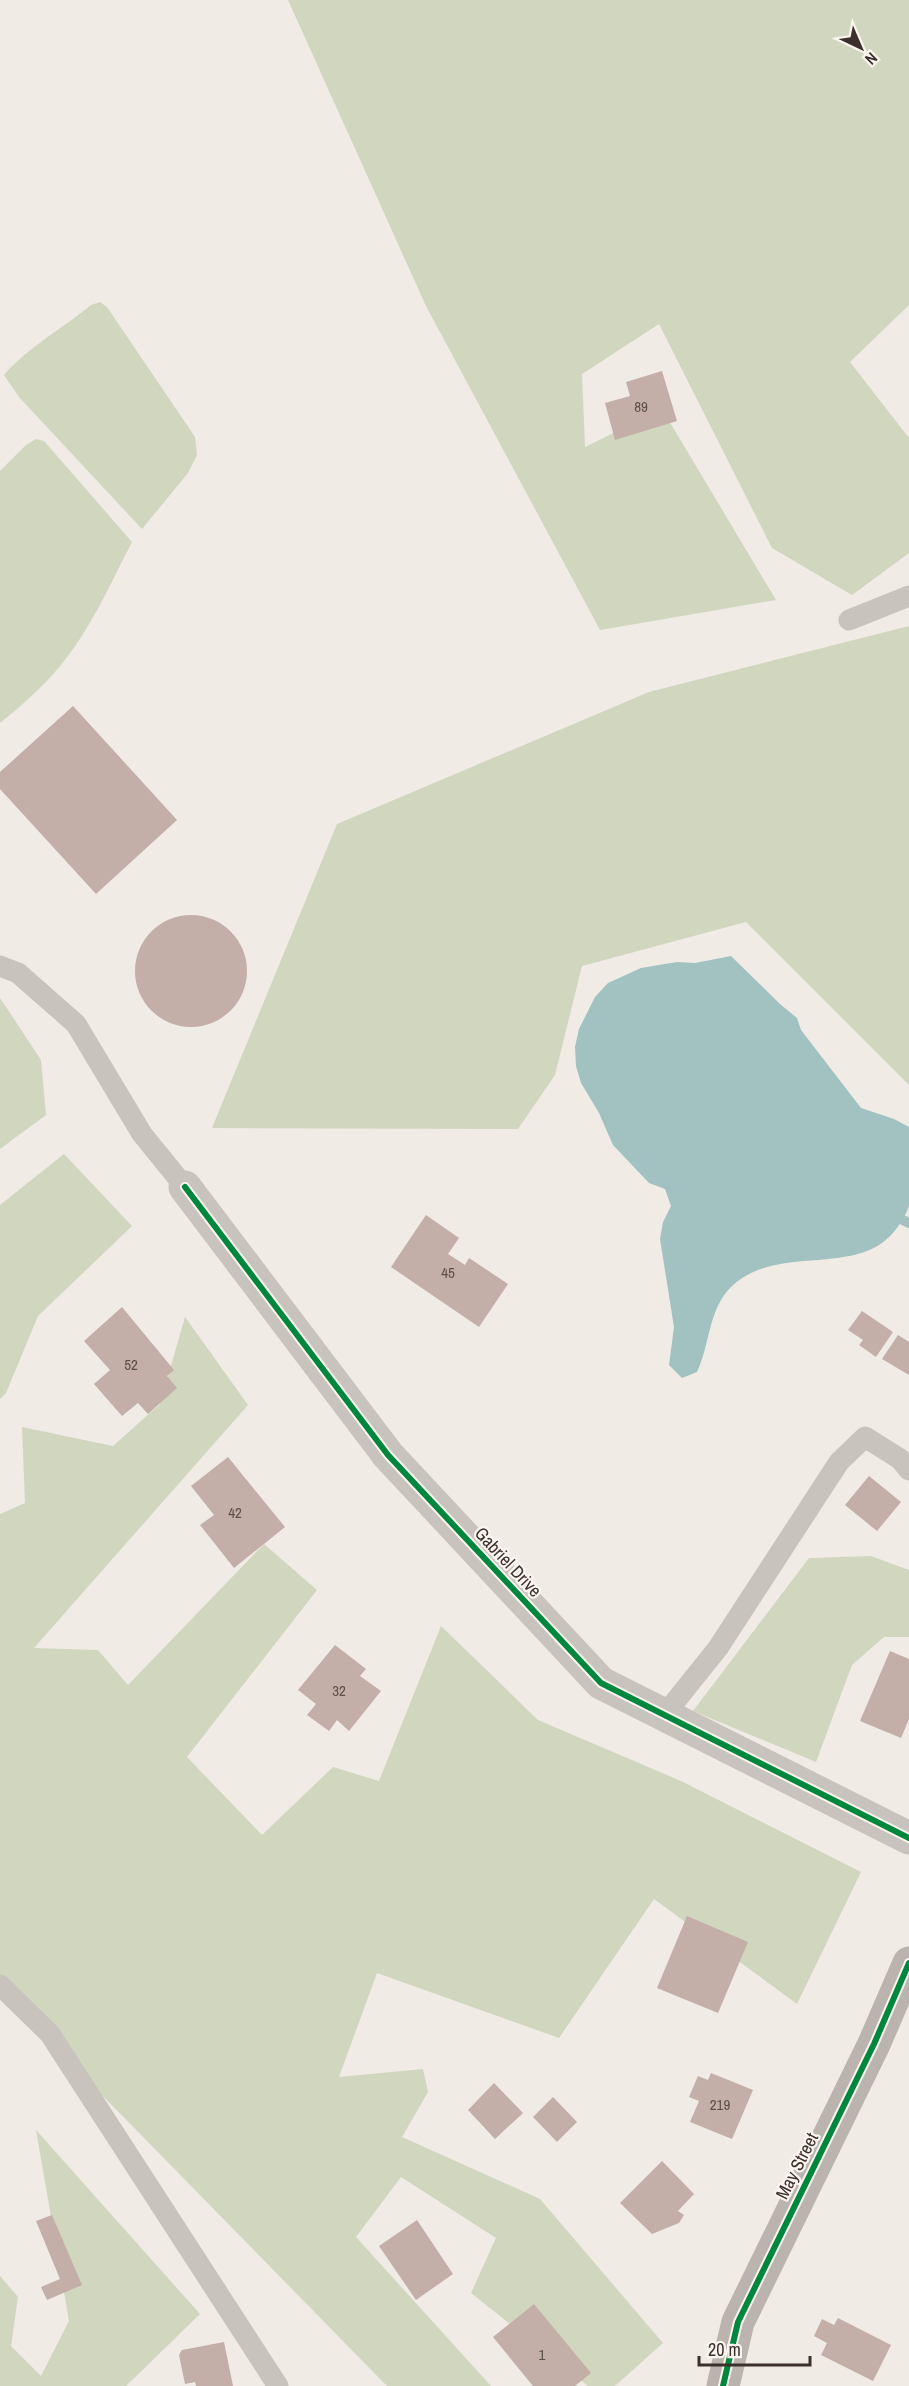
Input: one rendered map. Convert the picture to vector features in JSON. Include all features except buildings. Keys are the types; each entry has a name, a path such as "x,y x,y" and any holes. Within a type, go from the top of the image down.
{"street":[{"name":"Gabriel Drive","path":"185,1187 388,1455 601,1683 909,1838"},
{"name":"May Street","path":"723,2386 738,2322 874,2044 909,1963"}],"lane":[{"path":"849,620 909,596"},
{"path":"0,966 18,973 76,1024 142,1134 185,1187"},
{"path":"665,1714 718,1647 839,1462 865,1437 900,1459 909,1470"},
{"path":"0,1985 50,2034 278,2386"}],"green space":[{"path":"288,0 909,0 909,305 850,362 909,438 909,553 852,595 772,548 659,324 582,374 585,447 662,409 776,600 600,630 426,306"},
{"path":"100,302 107,307 195,437 197,455 188,473 142,529 19,397 4,375 34,347 91,305"},
{"path":"36,439 44,441 132,542 99,606 71,652 39,689 0,723 0,471 26,445"},
{"path":"909,626 909,1085 746,922 582,966 555,1075 518,1129 212,1128 337,824 649,692"},
{"path":"0,998 41,1060 46,1115 0,1149"},
{"path":"64,1154 132,1226 38,1316 6,1393 0,1399 0,1205"},
{"path":"185,1317 248,1405 34,1648 98,1650 128,1685 264,1544 317,1590 187,1757 262,1835 333,1767 379,1781 441,1626 538,1720 681,1781 861,1872 797,2004 654,1899 559,2038 377,1973 339,2077 423,2069 428,2092 402,2137 540,2199 663,2343 615,2386 588,2386 471,2293 496,2238 401,2177 356,2237 491,2386 387,2386 0,1991 0,1514 25,1503 22,1427 113,1446 160,1404"},
{"path":"871,1556 909,1570 909,1637 884,1637 852,1665 816,1762 693,1711 809,1558"},
{"path":"36,2130 200,2314 126,2386 0,2386 0,2276 18,2297 11,2346 41,2376 69,2321"}],"water":[{"path":"731,956 797,1018 801,1030 861,1108 894,1119 909,1127 909,1205 899,1225 883,1242 864,1252 771,1266 750,1274 730,1288 717,1307 697,1372 682,1378 669,1365 674,1327 660,1239 663,1222 671,1206 665,1189 649,1183 613,1145 599,1113 581,1083 576,1066 575,1047 579,1029 595,997 608,983 641,968 677,962 695,963"}],"waterway":[{"path":"891,1214 909,1223"}],"cycle path":[{"path":"185,1187 388,1455 601,1683 909,1838"},
{"path":"723,2386 738,2322 874,2044 909,1963"}]}
